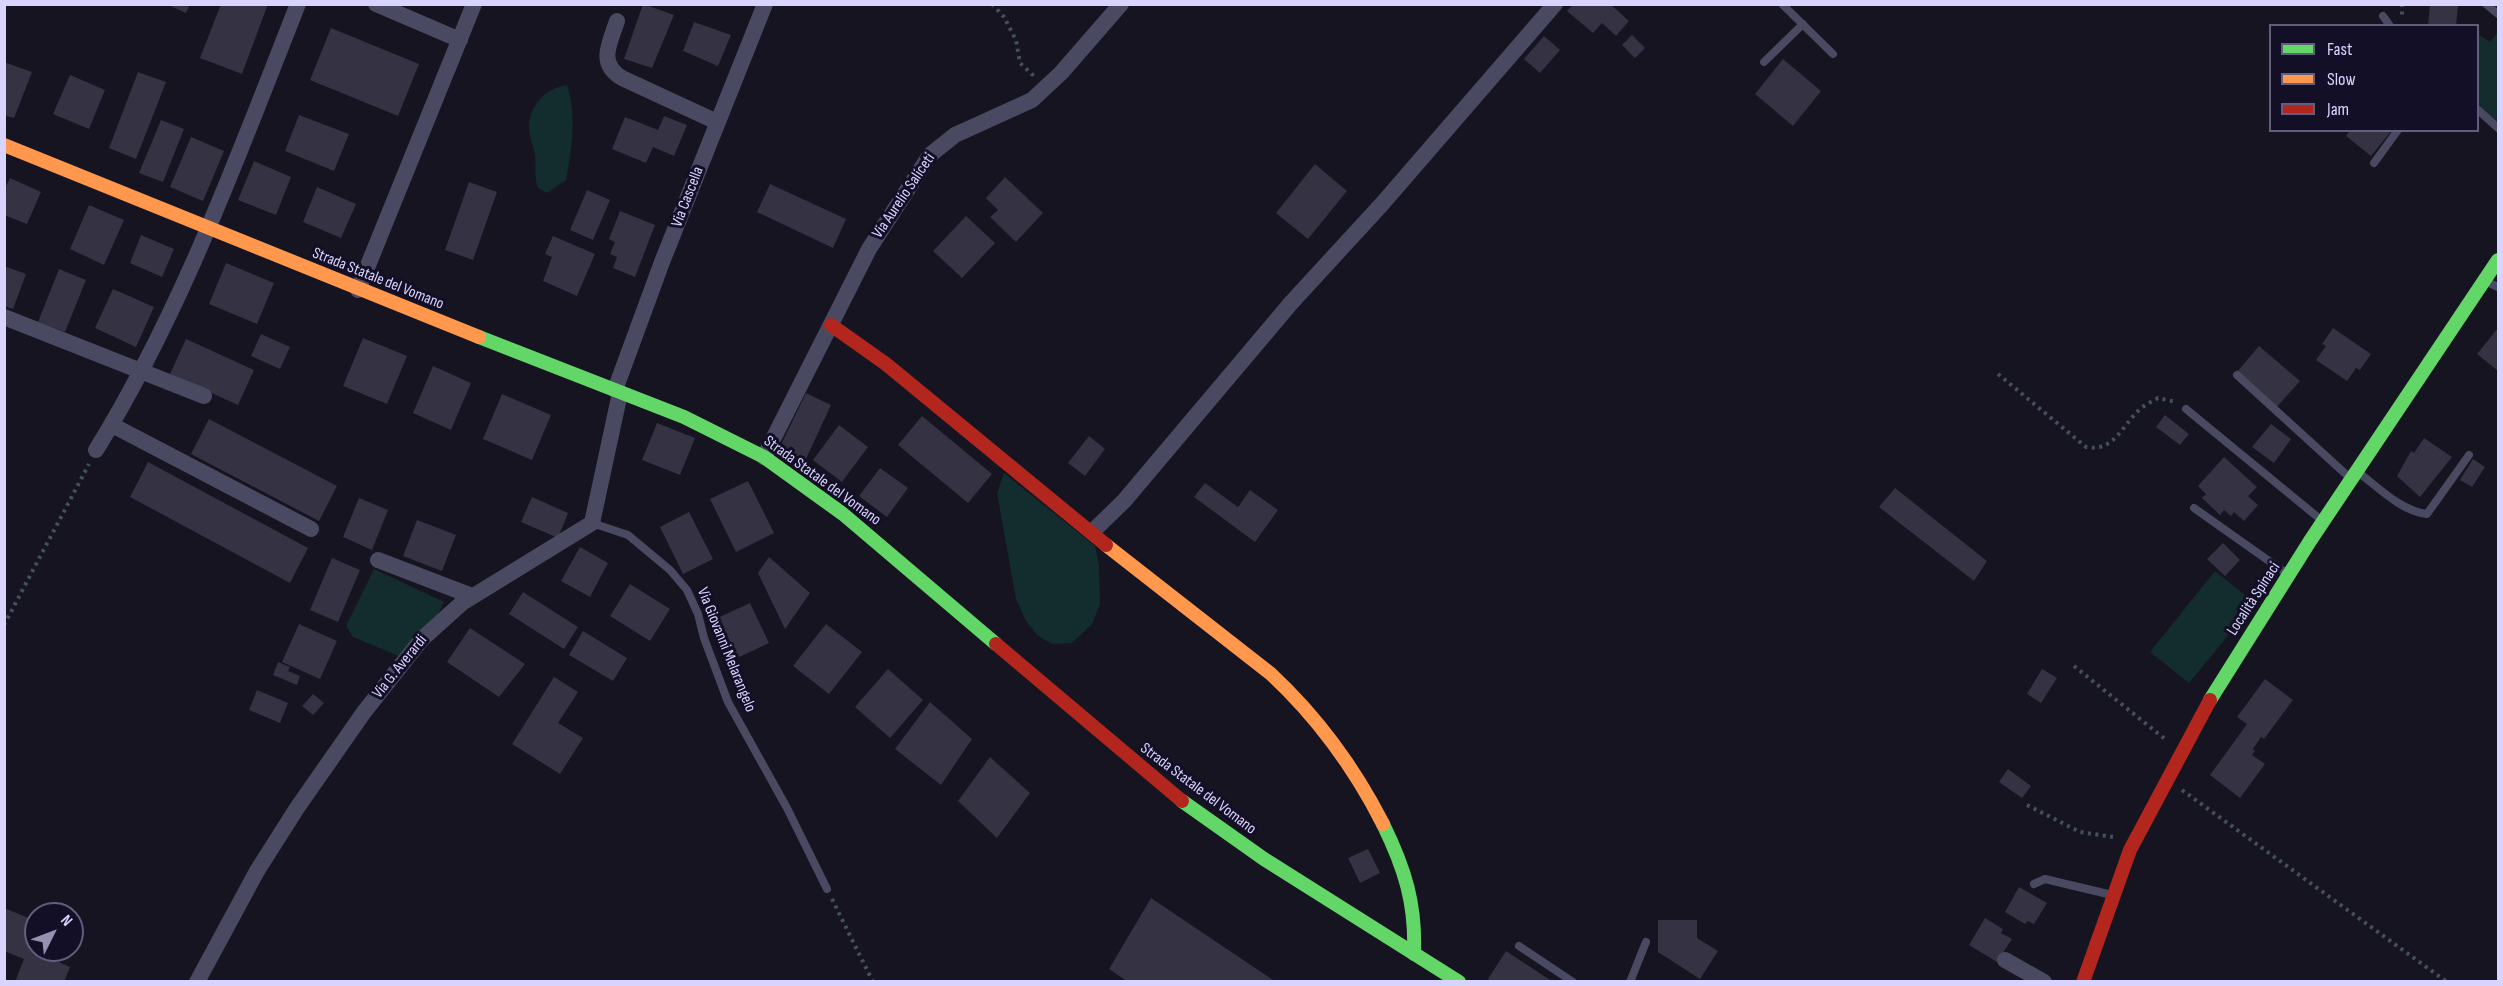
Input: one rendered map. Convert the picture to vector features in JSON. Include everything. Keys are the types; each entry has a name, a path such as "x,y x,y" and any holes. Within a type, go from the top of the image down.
{"street":[{"path":"96,450 142,370 209,228 298,4"},
{"path":"375,4 460,40"},
{"path":"358,290 474,4"},
{"name":"Via Cascella","path":"618,392 717,122 765,4"},
{"name":"Via Aurelio Saliceti","path":"764,457 869,249 930,155 955,135 1014,110 1047,87 1121,4"},
{"path":"1092,532 1124,501 1291,303 1382,204 1555,4"},
{"path":"618,21 606,56 611,71 621,78 717,122"},
{"name":"Strada Statale del Vomano","path":"4,145 358,290 708,427 764,457 865,532 1039,683 1182,801 1264,859 1459,981"},
{"name":"Località Spinaci","path":"2083,981 2137,834 2209,700 2289,575 2499,260"},
{"path":"4,317 204,396"},
{"path":"831,325 886,364 1036,490 1285,685 1315,717 1369,800 1394,846 1412,904 1414,954"},
{"path":"592,523 618,392"},
{"path":"112,425 311,529"},
{"name":"Via G. Averardi","path":"197,981 269,852 325,767 422,639 450,612 472,596 592,523"},
{"path":"378,560 472,596"},
{"path":"2006,960 2043,981"}],"lane":[{"path":"1782,4 1833,54"},
{"path":"2486,4 2499,14"},
{"path":"2383,16 2389,24"},
{"path":"1764,62 1803,24"},
{"path":"2479,111 2499,128"},
{"path":"2374,163 2397,132"},
{"path":"2485,280 2499,287"},
{"path":"2237,375 2355,476 2415,513 2427,514 2469,456"},
{"path":"2186,409 2324,522"},
{"path":"2194,508 2289,575"},
{"name":"Via Giovanni Melarangelo","path":"592,523 627,535 670,570 687,590 698,614 704,638 728,702 787,808 827,889"},
{"path":"2034,884 2044,879 2113,895"},
{"path":"1630,981 1646,942"},
{"path":"1519,946 1573,981"}],"path":[{"path":"992,4 1004,17 1016,40 1020,63 1047,87"},
{"path":"2402,4 2402,24"},
{"path":"1998,374 2086,447 2095,448 2110,444 2139,410 2158,398 2176,402 2186,409"},
{"path":"4,625 52,529 96,450"},
{"path":"2074,666 2182,751"},
{"path":"2166,779 2447,981"},
{"path":"2027,806 2080,832 2120,839 2137,834"},
{"path":"827,889 873,981"}],"green space":[{"path":"2498,32 2498,125 2479,108 2479,35 2490,42"},
{"path":"567,85 573,120 566,180 547,193 538,188 537,184 535,155 529,131 530,119 540,99 552,90"},
{"path":"1004,473 1095,546 1099,566 1100,604 1092,624 1072,643 1052,644 1038,636 1026,621 1016,599 997,493"},
{"path":"374,569 444,602 436,618 399,656 353,637 346,626"},
{"path":"2215,571 2255,603 2189,683 2150,652"}],"building":[{"path":"166,4 190,4 186,13"},
{"path":"221,4 268,4 242,74 200,58"},
{"path":"643,4 674,15 652,68 624,59"},
{"path":"1573,4 1610,4 1629,21 1616,36 1602,23 1593,33 1567,11"},
{"path":"2430,4 2458,6 2456,24 2428,24"},
{"path":"694,22 731,35 718,66 683,51"},
{"path":"331,28 419,64 398,116 310,80"},
{"path":"1632,35 1645,48 1635,58 1622,45"},
{"path":"1544,36 1560,50 1540,73 1524,59"},
{"path":"1783,59 1821,91 1793,126 1755,94"},
{"path":"4,62 32,72 14,118 4,115"},
{"path":"138,72 166,82 136,159 109,148"},
{"path":"70,75 105,90 89,129 53,114"},
{"path":"299,115 349,134 334,171 285,151"},
{"path":"664,116 687,125 674,156 653,147 646,163 612,149 625,117 658,130"},
{"path":"161,120 184,129 163,182 139,173"},
{"path":"2349,132 2390,132 2371,156 2346,136"},
{"path":"191,137 224,151 203,201 170,187"},
{"path":"254,161 291,177 276,215 238,200"},
{"path":"1315,164 1347,191 1308,239 1276,213"},
{"path":"1005,177 1043,213 1016,242 990,217 998,210 986,198"},
{"path":"10,178 41,192 27,224 4,215 4,190"},
{"path":"469,182 497,192 473,260 445,250"},
{"path":"770,184 846,219 833,248 757,212"},
{"path":"317,187 356,204 341,238 303,222"},
{"path":"587,190 610,200 593,240 570,230"},
{"path":"89,205 124,220 104,265 70,249"},
{"path":"620,211 655,225 635,277 613,268 617,257 610,254 615,242 609,239"},
{"path":"966,216 995,243 962,278 933,251"},
{"path":"141,235 174,249 162,277 130,263"},
{"path":"553,236 595,254 577,296 543,281 552,257 545,254"},
{"path":"226,263 274,283 257,324 209,304"},
{"path":"4,266 26,274 13,309 4,306"},
{"path":"59,269 86,280 65,332 38,322"},
{"path":"113,289 154,307 136,347 95,328"},
{"path":"2333,328 2371,354 2360,370 2356,368 2347,381 2316,360 2326,346 2322,344"},
{"path":"2498,328 2498,371 2477,354"},
{"path":"261,334 290,347 280,369 251,356"},
{"path":"363,338 407,356 387,404 343,386"},
{"path":"186,339 254,370 238,405 170,374"},
{"path":"2259,346 2300,381 2276,408 2236,373"},
{"path":"433,366 471,383 451,430 413,413"},
{"path":"806,393 831,405 805,461 779,449"},
{"path":"502,394 551,415 532,460 483,439"},
{"path":"2165,415 2189,434 2180,445 2156,427"},
{"path":"922,416 992,474 968,503 898,445"},
{"path":"209,419 337,486 319,521 191,454"},
{"path":"657,423 695,438 680,475 642,460"},
{"path":"2271,424 2291,439 2274,463 2252,447"},
{"path":"839,425 868,447 842,482 813,460"},
{"path":"1089,436 1105,449 1085,476 1068,463"},
{"path":"2424,438 2452,457 2420,497 2397,476 2411,451 2414,453"},
{"path":"2224,457 2257,487 2248,496 2258,505 2244,521 2234,512 2231,516 2224,510 2220,515 2202,498 2206,494 2198,486"},
{"path":"2473,459 2485,467 2472,487 2460,480"},
{"path":"148,462 308,548 290,583 130,497"},
{"path":"880,468 908,488 887,517 859,496"},
{"path":"748,481 774,533 736,552 710,499"},
{"path":"1205,483 1238,507 1250,490 1278,510 1255,542 1194,497"},
{"path":"1895,488 1987,561 1974,581 1879,507"},
{"path":"532,497 568,513 558,538 521,522"},
{"path":"359,498 388,510 372,550 343,537"},
{"path":"689,512 713,559 683,574 660,527"},
{"path":"417,520 456,535 442,571 403,556"},
{"path":"2223,543 2240,560 2225,576 2207,559"},
{"path":"580,547 608,563 590,597 561,581"},
{"path":"769,557 810,593 785,629 758,573"},
{"path":"332,558 360,570 338,622 310,610"},
{"path":"630,584 670,609 650,641 610,616"},
{"path":"523,592 578,627 564,649 509,614"},
{"path":"750,603 769,643 733,660 713,620"},
{"path":"299,624 337,641 320,679 282,662"},
{"path":"826,624 862,652 829,694 793,666"},
{"path":"470,628 525,664 499,697 447,662"},
{"path":"583,631 627,658 613,681 569,655"},
{"path":"278,662 290,667 288,671 300,676 297,685 273,675"},
{"path":"888,669 923,700 890,738 855,707"},
{"path":"2042,669 2057,678 2041,703 2027,694"},
{"path":"554,677 578,692 558,723 583,738 560,774 512,744"},
{"path":"2265,679 2293,700 2264,739 2261,737 2253,749 2255,751 2252,755 2265,764 2240,798 2210,775 2247,724 2237,717"},
{"path":"257,690 288,703 280,723 249,710"},
{"path":"313,694 324,703 313,715 302,706"},
{"path":"930,702 972,739 941,785 895,749"},
{"path":"990,757 1030,793 997,838 958,801"},
{"path":"2008,769 2031,786 2022,798 1999,782"},
{"path":"1368,849 1380,873 1360,883 1348,858"},
{"path":"2019,887 2047,903 2034,924 2028,921 2025,924 2005,912"},
{"path":"1151,898 1276,982 1128,982 1109,969"},
{"path":"4,908 24,916 24,959 4,951"},
{"path":"1985,918 2003,929 2001,933 2012,939 1997,962 1969,945"},
{"path":"1658,920 1697,920 1697,938 1718,951 1700,979 1658,952"},
{"path":"1506,951 1553,982 1491,982 1488,979"},
{"path":"24,959 24,962 59,962 70,967 64,982 15,982"}],"traffic: fast":[{"path":"2210,700 2310,541 2498,260"},
{"path":"479,337 684,417 764,457 843,514 996,644"},
{"path":"1182,801 1264,859 1459,982"},
{"path":"1383,824 1408,887 1413,919 1414,954"}],"traffic: slow":[{"path":"4,145 479,337"},
{"path":"1106,545 1271,674 1288,690 1319,725 1347,763 1383,824"}],"traffic: jam":[{"path":"831,325 886,364 1106,545"},
{"path":"996,644 1182,801"},
{"path":"2083,982 2130,850 2210,700"}]}
